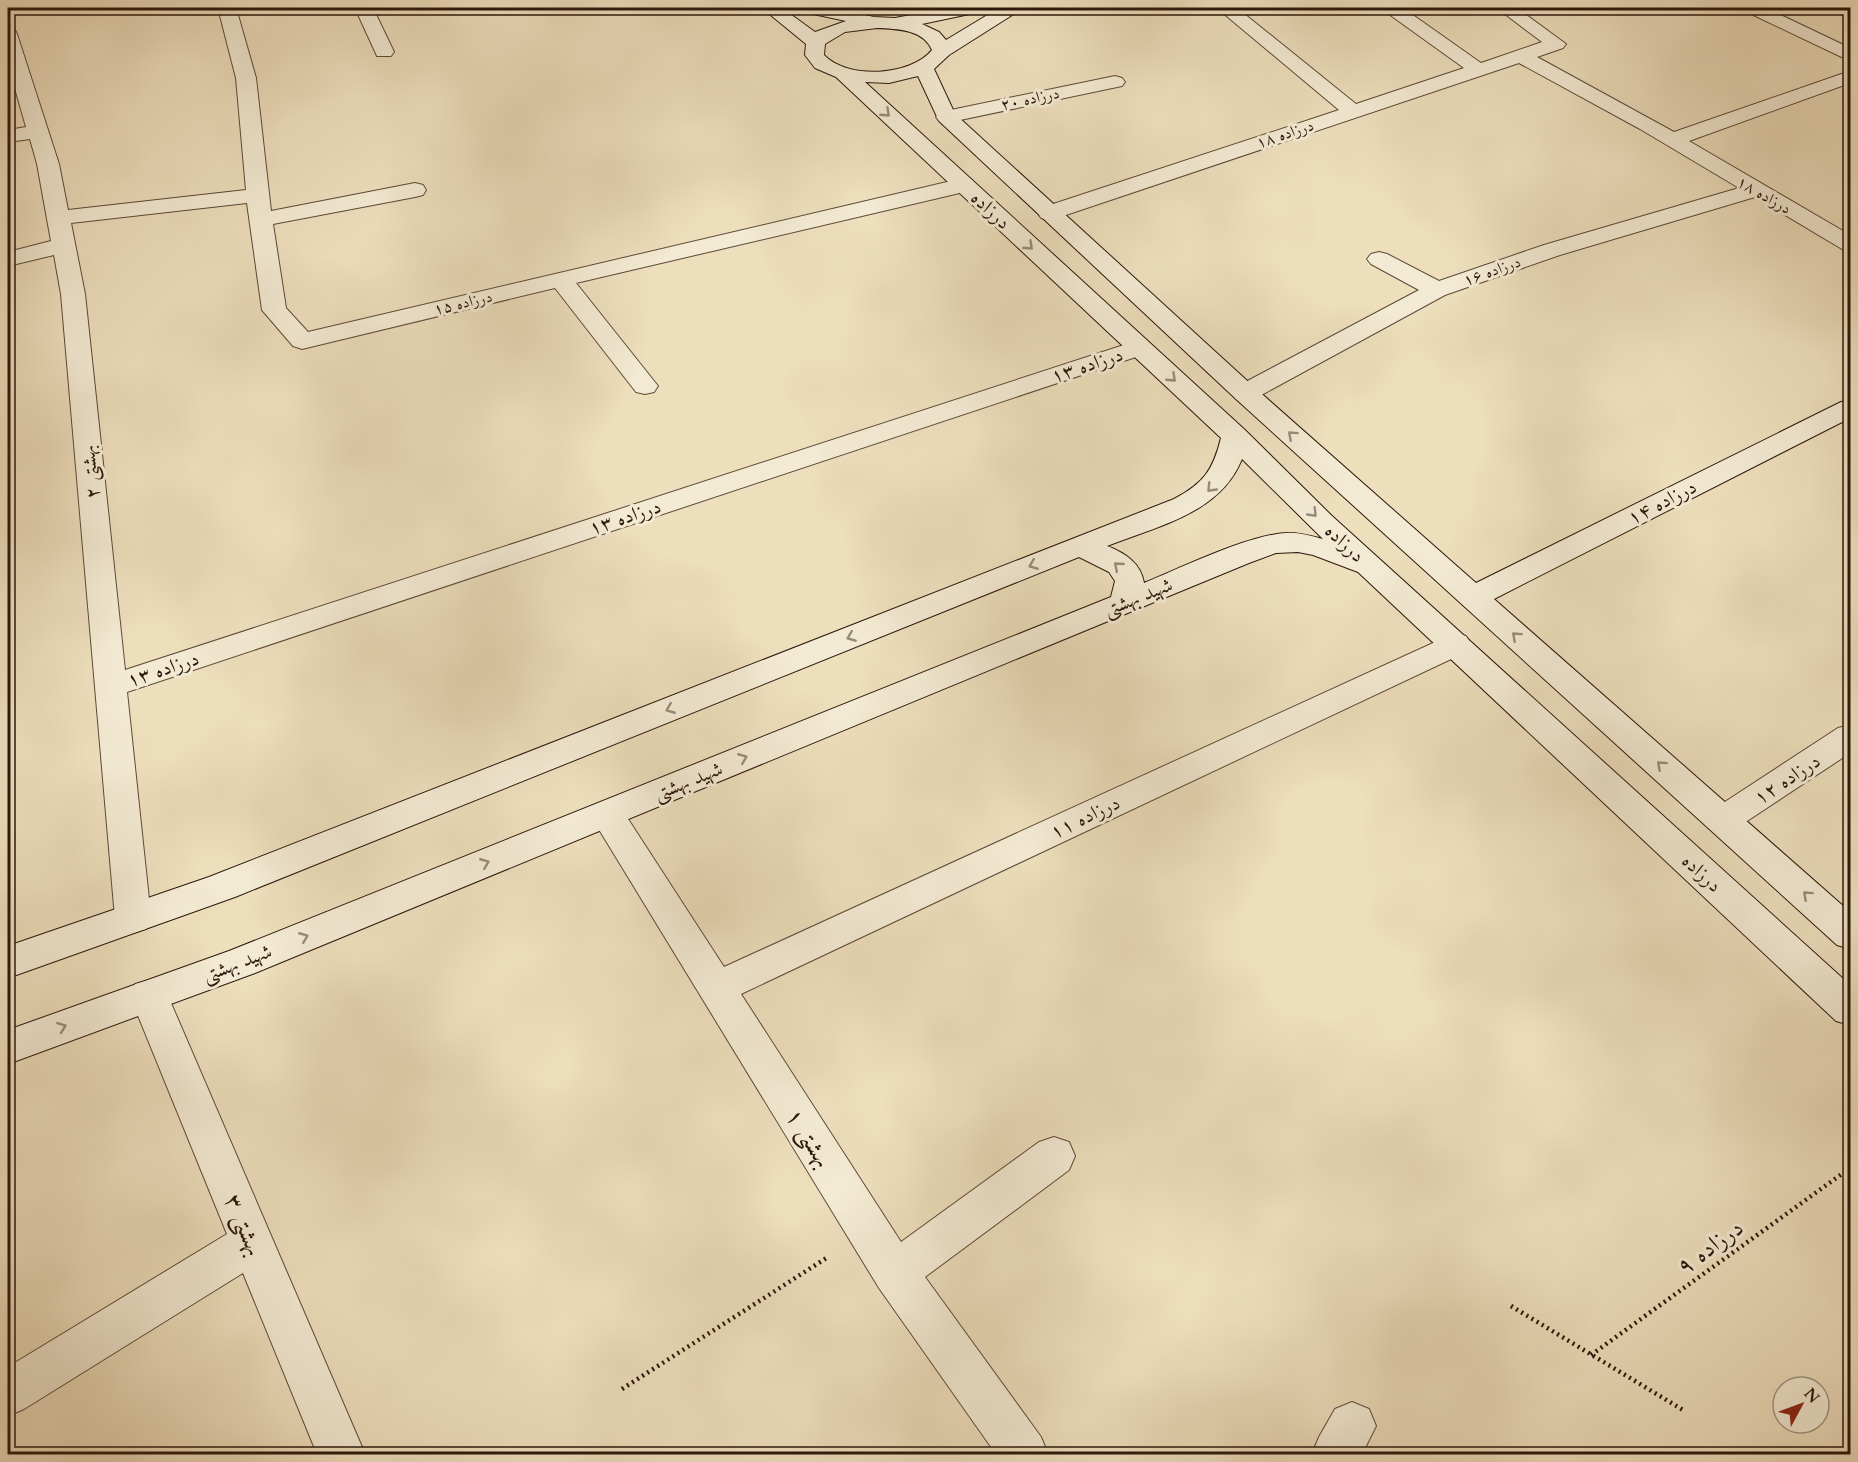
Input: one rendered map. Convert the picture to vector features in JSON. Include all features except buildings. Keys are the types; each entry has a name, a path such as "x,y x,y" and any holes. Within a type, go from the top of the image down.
{"street":[{"name":"درزاده ۱۵","path":"227,8 246,78 257,195 274,310 302,341 964,185"},
{"path":"364,8 384,52"},
{"path":"771,8 816,42"},
{"path":"810,8 877,22 916,27 939,42 933,59"},
{"path":"897,24 973,8"},
{"path":"877,22 839,28 825,34 816,42 813,51 817,59 827,67 843,73 886,76 907,74 1011,8"},
{"path":"1226,8 1354,111"},
{"path":"1392,8 1479,70"},
{"name":"درزاده ۱۸","path":"1049,213 1556,44 1506,8"},
{"path":"1753,8 1851,55"},
{"name":"بهشتی ۲","path":"8,33 48,164 73,294 133,918"},
{"name":"درزاده ۱۸","path":"1521,56 1851,244"},
{"name":"درزاده","path":"933,59 945,117 1245,393 1851,934"},
{"name":"درزاده","path":"843,73 1235,436 1369,565 1851,1009"},
{"path":"1672,140 1851,77"},
{"name":"درزاده ۲۰","path":"945,117 1115,82"},
{"path":"8,136 38,131"},
{"path":"261,220 415,190"},
{"name":"درزاده ۱۶","path":"1245,393 1437,290 1552,249 1756,190"},
{"path":"58,218 257,195"},
{"path":"8,259 64,245"},
{"path":"1379,259 1437,290"},
{"path":"561,280 645,386"},
{"name":"درزاده ۱۳","path":"111,686 1139,348"},
{"name":"درزاده ۱۴","path":"1473,597 1851,408"},
{"path":"8,962 222,887 1078,548 1203,496 1224,471 1235,436"},
{"name":"شهید بهشتی","path":"8,1047 242,962 1275,544 1293,543 1334,552 1369,565"},
{"path":"1078,548 1106,557 1124,569 1131,580 1130,592 1122,604"},
{"name":"درزاده ۱۱","path":"715,989 1455,644"},
{"name":"درزاده ۱۲","path":"1723,820 1851,737"},
{"name":"بهشتی ۱","path":"607,814 895,1273 1024,1455"},
{"name":"بهشتی ۳","path":"148,996 341,1455"},
{"path":"895,1273 1054,1156"},
{"path":"8,1393 252,1243"}],"path":[{"name":"درزاده ۹","path":"1591,1355 1851,1168"},
{"path":"622,1389 868,1231"},
{"path":"1511,1306 1683,1410"}]}
